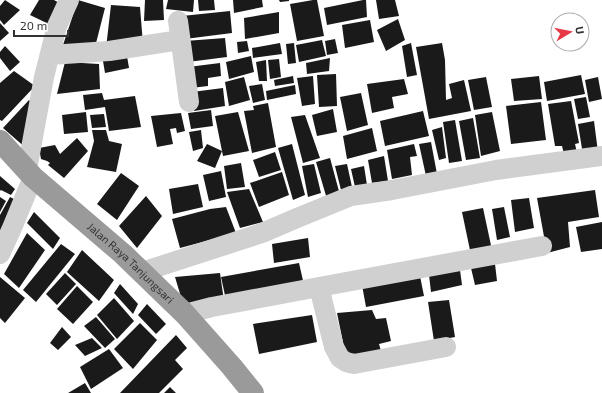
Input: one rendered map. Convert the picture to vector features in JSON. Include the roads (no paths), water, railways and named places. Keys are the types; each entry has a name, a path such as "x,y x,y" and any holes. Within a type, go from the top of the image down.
{"highway":[{"name":"Jalan Raya Tanjungsari","path":"0,141 30,173 123,254 185,314 253,393"}],"street":[{"path":"0,254 12,228 30,173 44,77 57,26 69,0"},
{"path":"50,54 109,51 179,30 189,102"},
{"path":"142,272 262,233 351,196 392,190 496,170 602,156"},
{"path":"185,314 212,307 542,246"},
{"path":"319,287 334,347 340,358 346,362 354,364 446,347"}]}
